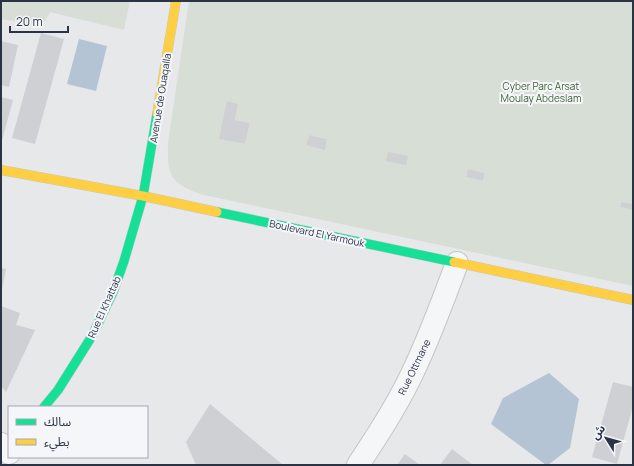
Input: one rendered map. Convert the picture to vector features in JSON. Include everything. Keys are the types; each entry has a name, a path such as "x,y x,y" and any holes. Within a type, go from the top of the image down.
{"main road":[{"name":"Avenue de Ouaqalla","path":"143,196 176,1"},
{"name":"Boulevard El Yarmouk","path":"1,170 143,196 633,300"},
{"name":"Rue El Khattab","path":"45,406 58,390 92,336 113,292 124,261 143,196"}],"street":[{"name":"Rue Ottmane","path":"358,465 383,427 411,377 433,329 457,263"}],"green space":[{"path":"1,1 130,1 124,30 50,12 42,26 1,19"},
{"name":"Cyber Parc Arsat Moulay Abdeslam","path":"189,1 633,1 633,204 621,202 620,207 633,210 633,286 204,195 184,187 173,178 169,164 168,143","holes":["228,101 238,104 235,120 250,123 245,144 220,139","309,135 327,139 325,149 306,145","468,169 485,173 483,181 466,177"]}],"water":[{"path":"79,39 107,46 96,91 67,84"},
{"path":"549,373 579,399 570,448 546,465 491,424 503,398"}],"building":[{"path":"41,33 64,39 35,144 12,138"},
{"path":"1,41 18,45 9,87 1,85"},
{"path":"1,97 13,100 1,144"},
{"path":"227,101 238,104 235,120 250,123 245,144 219,139"},
{"path":"309,135 327,139 325,150 306,145"},
{"path":"388,152 408,156 406,165 386,161"},
{"path":"468,169 485,173 483,181 466,177"},
{"path":"621,202 633,204 633,210 620,207"},
{"path":"1,268 6,269 2,290 1,290"},
{"path":"1,306 20,313 16,325 35,330 6,392 1,386"},
{"path":"613,382 633,387 633,406 617,464 592,457"},
{"path":"210,404 283,465 196,465 186,442"},
{"path":"452,449 473,465 440,465"},
{"path":"405,454 420,465 397,465"}],"traffic: fast":[{"path":"45,406 58,390 92,336 113,292 124,261 143,196 157,114"},
{"path":"217,212 454,262"}],"traffic: slow":[{"path":"157,114 176,1"},
{"path":"1,170 143,196 217,212"},
{"path":"454,262 633,300"}]}
